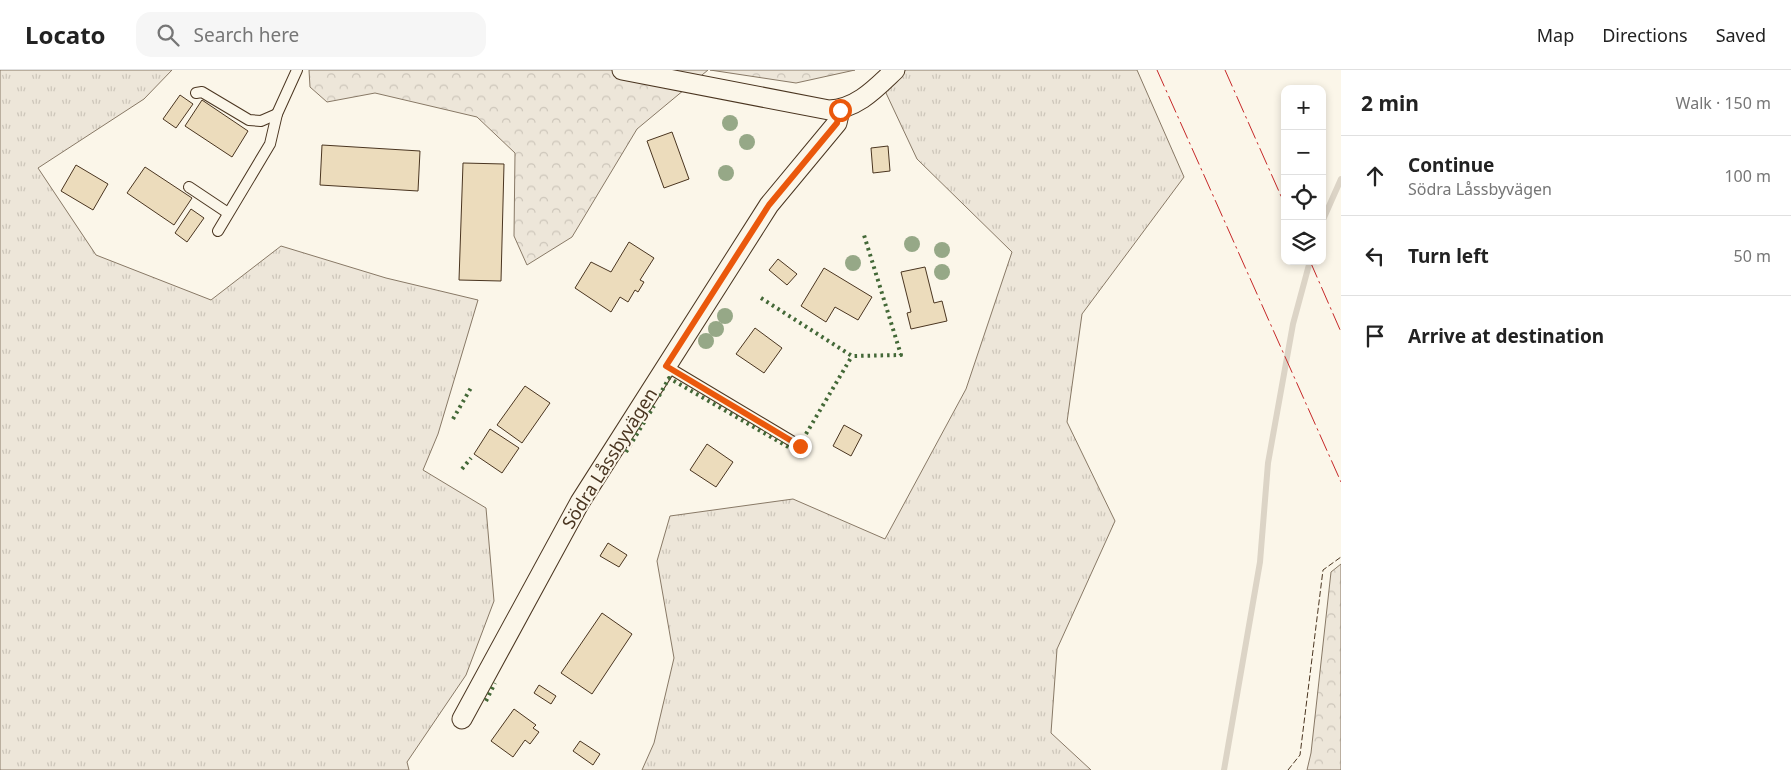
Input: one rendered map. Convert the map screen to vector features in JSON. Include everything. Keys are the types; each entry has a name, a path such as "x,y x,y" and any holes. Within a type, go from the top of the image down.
{"street":[{"path":"622,70 815,108 840,110 871,93 895,70"},
{"name":"Södra Låssbyvägen","path":"462,719 580,502 769,205 837,123 840,110"}],"lane":[{"path":"218,231 270,144 277,114 297,70"},
{"path":"196,93 202,92 249,120 261,121 277,114"},
{"path":"189,187 228,213"},
{"path":"666,366 800,446"}],"green space":[{"path":"0,70 172,70 144,99 38,168 96,255 211,300 281,246 386,278 478,300 438,434 423,470 486,508 494,601 466,675 407,762 409,770 0,770"},
{"path":"309,70 708,70 637,129 572,237 527,265 514,236 515,153 477,117 375,93 327,102 310,87"},
{"path":"710,70 855,70 796,83"},
{"path":"886,70 1137,70 1184,177 1082,314 1067,422 1115,521 1057,649 1051,733 1091,770 642,770 654,743 674,658 657,561 670,516 793,499 885,539 966,389 1012,252 917,159 886,93"},
{"path":"1341,564 1341,770 1307,770 1311,753 1331,572"}],"building":[{"path":"180,95 193,104 176,128 163,119"},
{"path":"202,100 248,131 232,157 185,126"},
{"path":"672,132 689,179 664,188 647,141"},
{"path":"322,145 420,151 418,191 320,185"},
{"path":"888,146 890,171 873,173 871,148"},
{"path":"463,163 504,164 501,281 459,280"},
{"path":"76,165 108,184 93,210 61,191"},
{"path":"145,167 192,198 174,225 127,193"},
{"path":"191,209 204,218 187,242 175,233"},
{"path":"629,242 654,258 640,280 644,282 638,292 635,290 628,302 620,297 611,312 575,288 591,262 611,272"},
{"path":"778,259 797,274 787,285 769,270"},
{"path":"925,267 934,303 942,301 947,321 911,329 907,313 911,312 901,272"},
{"path":"824,268 872,297 858,320 835,307 826,322 801,306"},
{"path":"755,328 782,348 764,373 736,354"},
{"path":"525,386 550,403 522,443 497,425"},
{"path":"844,425 862,435 851,456 833,446"},
{"path":"490,429 519,448 502,473 474,454"},
{"path":"707,444 733,462 716,487 690,470"},
{"path":"608,543 627,555 619,567 600,556"},
{"path":"602,613 632,634 592,694 561,673"},
{"path":"539,685 556,696 551,704 534,693"},
{"path":"514,709 536,725 533,728 539,732 530,744 525,740 513,757 491,741"},
{"path":"580,741 600,754 593,765 573,751"}],"waterway":[{"path":"1323,220 1341,179"},
{"path":"1224,770 1260,562 1268,463 1293,324 1309,265"}],"hedge":[{"path":"761,298 852,356 901,355 864,235"},
{"path":"806,434 852,356"},
{"path":"659,396 669,378 795,451"},
{"path":"453,419 472,386"},
{"path":"626,452 654,406"},
{"path":"462,469 471,458"},
{"path":"486,701 495,683"}],"fence":[{"path":"1288,770 1300,755 1323,570 1341,557"}],"power":[{"path":"1157,70 1341,482"},
{"path":"1225,70 1281,196"},
{"path":"1312,265 1341,332"}],"route":[{"path":"800,446 666,366 769,205 837,123 840,110"}]}
